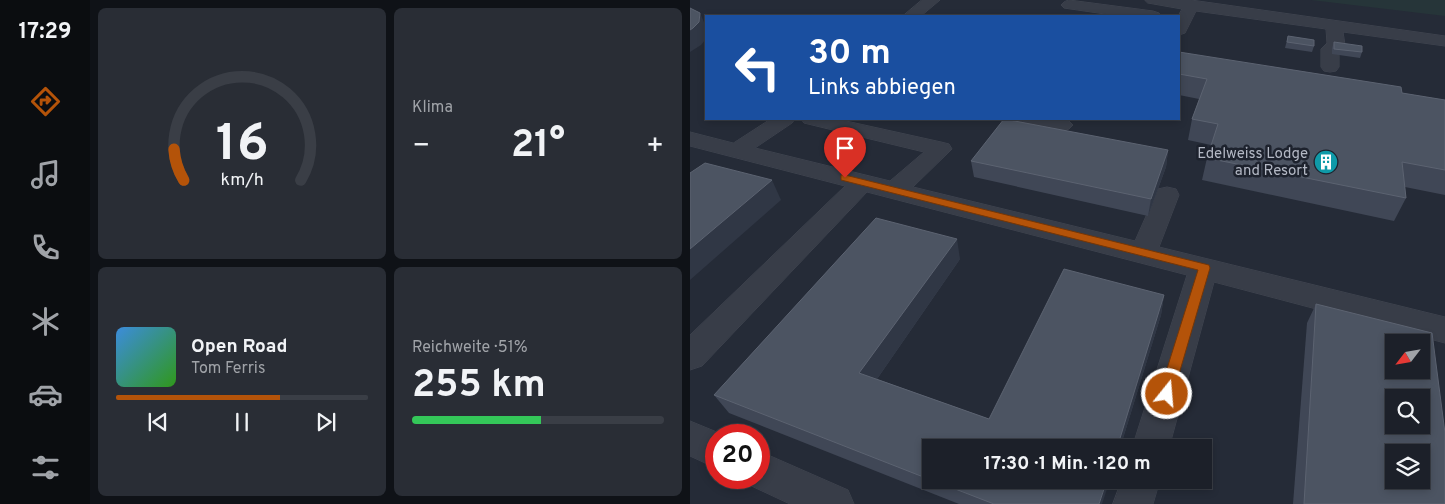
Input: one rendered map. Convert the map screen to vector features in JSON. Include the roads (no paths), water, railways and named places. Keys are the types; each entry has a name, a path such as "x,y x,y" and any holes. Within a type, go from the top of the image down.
{"lane":[{"path":"912,15 932,0"},
{"path":"1153,0 1191,5 1313,35 1334,25 1445,41"},
{"path":"1180,23 1191,5"},
{"path":"1067,7 1143,15"},
{"path":"1313,35 1323,66 1330,49 1336,45 1334,25"},
{"path":"727,148 757,120"},
{"path":"727,148 783,120"},
{"path":"815,120 941,149 895,190"},
{"path":"1030,120 1062,125"},
{"path":"690,139 1144,252 1445,330"},
{"path":"690,356 863,182"},
{"path":"1144,252 1167,195"},
{"path":"1153,439 1204,268"},
{"path":"690,438 705,445"},
{"path":"770,475 834,504"},
{"path":"1133,504 1138,489"}],"place":[{"name":"Edelweiss Lodge and Resort","path":"1326,162"}]}
